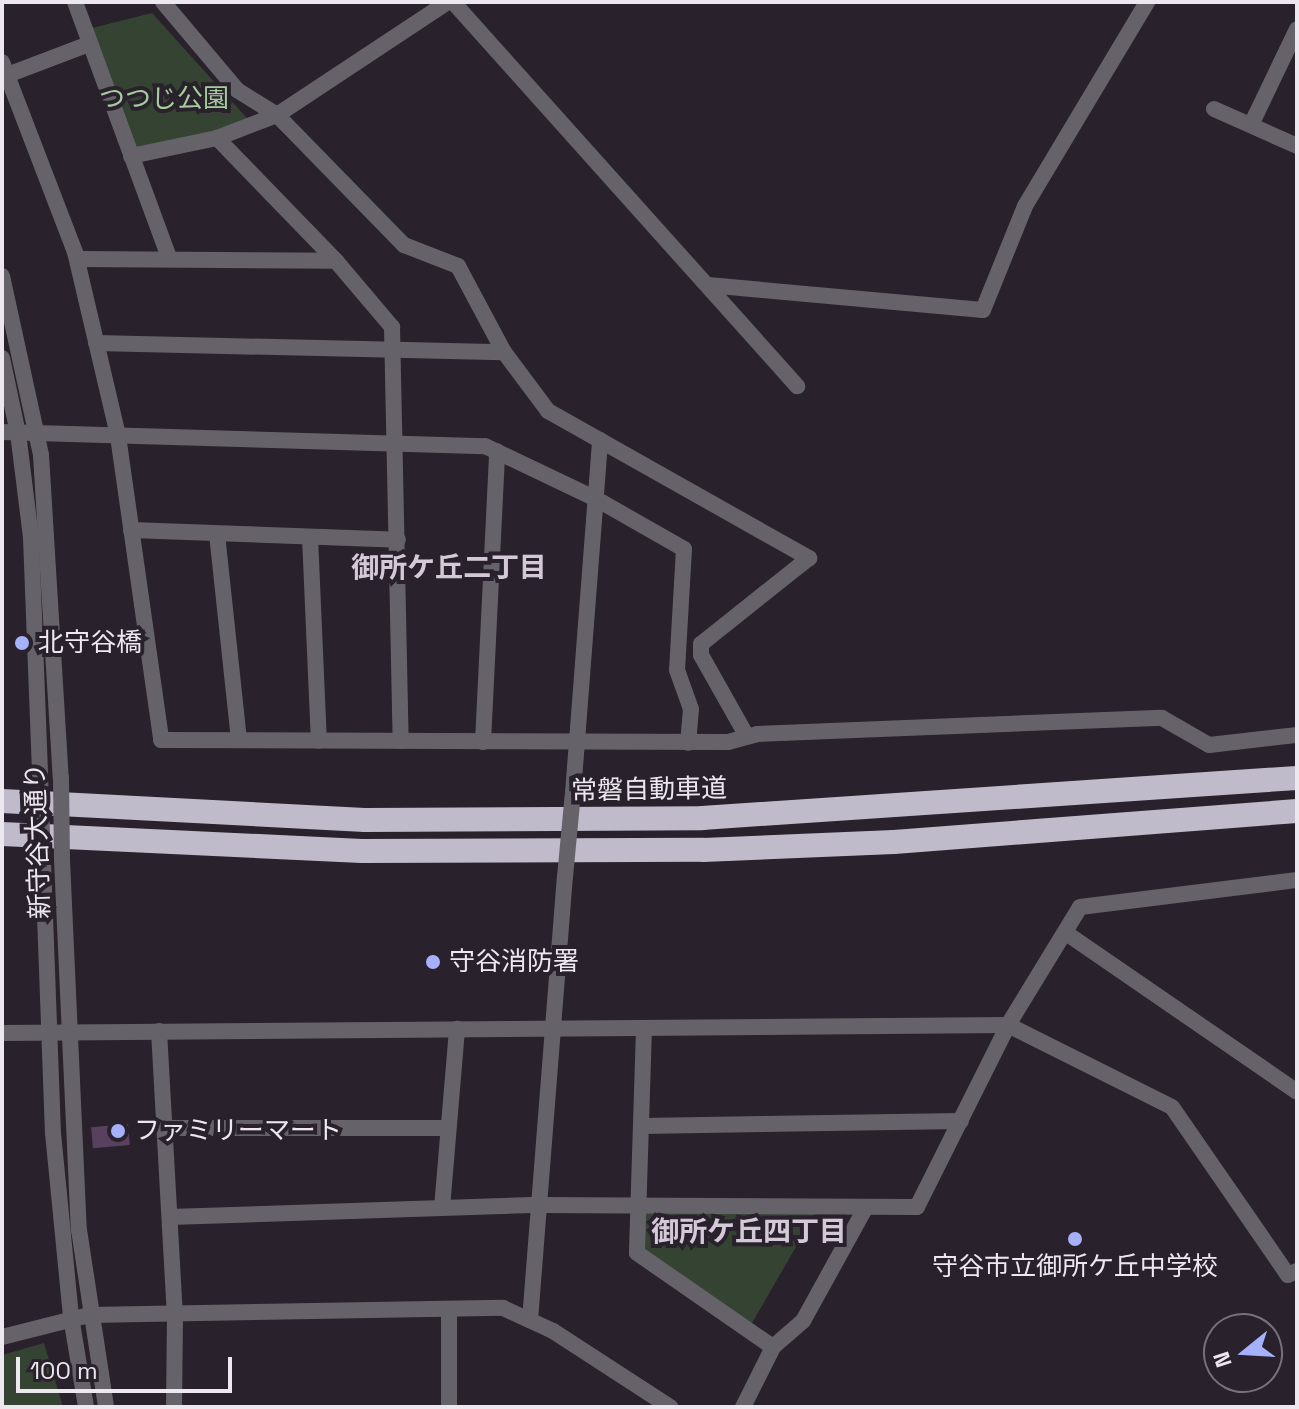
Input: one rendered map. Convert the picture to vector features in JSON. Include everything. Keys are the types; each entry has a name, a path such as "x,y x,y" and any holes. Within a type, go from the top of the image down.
{"highway":[{"name":"常磐自動車道","path":"2,801 365,820 702,818 1297,778"},
{"path":"2,834 362,851 703,850 924,840 1297,811"}],"street":[{"path":"75,2 169,257"},
{"path":"163,2 237,90 277,115 404,245 458,266 504,352 548,411 809,558 701,644 701,655 746,735"},
{"path":"131,156 217,138 277,115 451,2 797,386"},
{"path":"708,285 983,310 1025,206 1147,2"},
{"path":"1251,125 1297,29"},
{"path":"89,44 4,72 77,259 118,436 161,740 688,743 728,742 746,735 1162,718 1209,745 1297,735"},
{"path":"1214,109 1297,146"},
{"path":"217,138 336,261 392,327 397,442 401,741"},
{"path":"77,259 169,257 336,261"},
{"name":"新守谷大通り","path":"2,276 38,434 49,537 61,778 68,1032 79,1230 89,1315 106,1407"},
{"path":"96,343 504,352"},
{"name":"新守谷大通り","path":"2,358 10,433 31,538 47,1032 71,1317 86,1407"},
{"path":"10,433 397,442 485,446 497,451 598,500 684,549 677,670 691,709 688,743"},
{"path":"530,1320 598,500 600,440"},
{"path":"483,742 497,451"},
{"path":"131,530 398,540"},
{"path":"217,534 239,740"},
{"path":"310,537 319,741"},
{"path":"170,1217 539,1205 917,1207 1008,1025 1080,907 1297,880"},
{"path":"1066,933 1297,1092"},
{"path":"2,1033 1008,1025 1172,1107 1288,1275 1297,1271"},
{"path":"644,1028 637,1253 773,1347"},
{"path":"442,1208 457,1029"},
{"path":"159,1031 175,1314 174,1407"},
{"path":"641,1126 961,1121"},
{"path":"165,1128 448,1128"},
{"path":"743,1407 773,1347 803,1321 866,1207"},
{"path":"2,1337 71,1317 89,1315 503,1308 530,1320 670,1407"},
{"path":"449,1309 449,1407"}],"green space":[{"name":"つつじ公園","path":"152,13 254,126 131,156 92,28"},
{"path":"638,1206 819,1207 748,1330 637,1253"},
{"path":"44,1343 63,1407 2,1407 2,1355"}],"building":[{"path":"128,1124 130,1145 93,1148 91,1127"}],"place":[{"name":"北守谷橋","path":"22,643"},
{"name":"守谷消防署","path":"433,962"},
{"name":"ファミリーマート","path":"118,1131"},
{"name":"守谷市立御所ケ丘中学校","path":"1075,1239"}],"district":[{"name":"御所ケ丘二丁目","path":"449,567"},
{"name":"御所ケ丘四丁目","path":"749,1231"}]}
